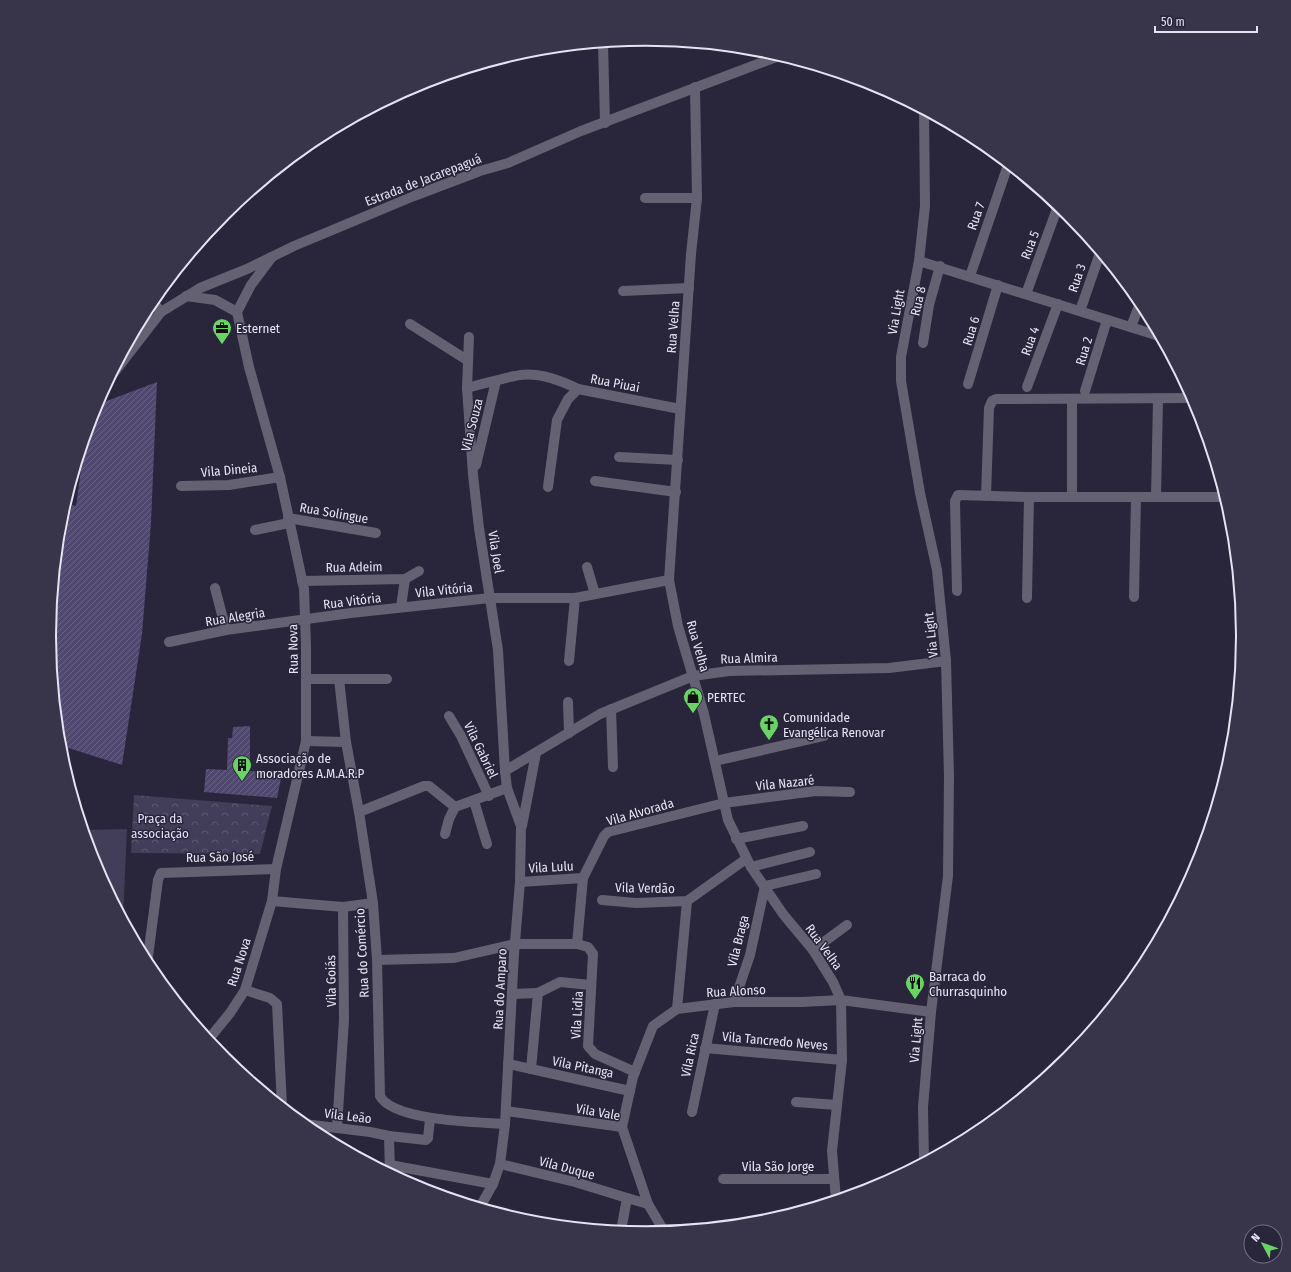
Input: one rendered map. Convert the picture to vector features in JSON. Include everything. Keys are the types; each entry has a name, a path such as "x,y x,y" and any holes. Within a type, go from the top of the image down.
{"street":[{"path":"603,47 605,122"},
{"name":"Estrada de Jacarepaguá","path":"139,334 162,312 186,296 294,246 414,196 480,171 508,163 605,122 770,59"},
{"name":"Rua Velha","path":"695,87 697,198 680,409 676,492 670,542 669,580 678,626 716,761 728,820 748,863 783,914 813,950 833,982 841,1000 842,1060 832,1151 836,1195"},
{"name":"Via Light","path":"924,117 925,206 919,261 902,357 901,381 920,493 937,570 946,661 949,776 948,876 931,1012 923,1107 924,1156"},
{"name":"Rua 7","path":"970,276 1007,169"},
{"path":"645,198 697,198"},
{"name":"Rua 5","path":"1026,294 1056,212"},
{"path":"186,296 215,300 237,312 250,285 272,257"},
{"name":"Rua 3","path":"1080,311 1098,258"},
{"path":"919,261 940,266 1152,334"},
{"name":"Rua 8","path":"923,343 930,305 940,266"},
{"name":"Rua 6","path":"968,384 998,285"},
{"path":"623,291 689,288"},
{"name":"Rua 4","path":"1027,387 1058,304"},
{"path":"156,306 162,312"},
{"path":"1131,327 1137,310"},
{"name":"Rua Nova","path":"212,1035 230,1013 245,990 272,900 276,869 306,741 307,679 302,581 280,477 250,367 237,312"},
{"name":"Rua 2","path":"1086,391 1107,320"},
{"path":"410,324 467,360"},
{"name":"Vila Joel","path":"469,337 467,388 473,475 479,528 498,650 505,771"},
{"path":"467,388 516,375 531,375 564,382 578,389"},
{"name":"Vila Souza","path":"473,475 496,381"},
{"name":"Rua Piuai","path":"548,486 557,420 568,399 578,389 680,409"},
{"path":"986,496 989,408 992,401 1001,398 1186,398"},
{"path":"1072,399 1072,496"},
{"path":"1156,497 1158,399"},
{"path":"619,457 678,460"},
{"name":"Vila Dineia","path":"181,486 229,485 280,477"},
{"path":"594,481 676,492"},
{"path":"957,591 955,499 961,494 1029,497 1218,497"},
{"path":"1134,597 1136,496"},
{"path":"1027,598 1029,497"},
{"path":"255,530 289,520"},
{"name":"Rua Solingue","path":"289,520 376,533"},
{"path":"587,567 595,594"},
{"path":"401,607 406,580 419,571"},
{"name":"Rua Adeim","path":"302,581 406,580"},
{"name":"Vila Vitória","path":"401,607 490,598 575,598 669,580"},
{"path":"215,588 226,630"},
{"path":"569,661 575,598"},
{"name":"Rua Vitória","path":"305,620 401,607"},
{"name":"Rua Alegria","path":"169,642 226,630 305,620"},
{"name":"Rua Almira","path":"505,771 611,709 693,676 728,671 889,668 946,661"},
{"path":"307,679 387,679"},
{"name":"Rua do Comércio","path":"339,679 346,742 359,812 372,903 377,960 380,1096 387,1105 430,1119 506,1124"},
{"path":"568,702 569,733"},
{"path":"611,709 613,767"},
{"name":"Vila Gabriel","path":"449,716 461,736 489,796"},
{"path":"716,761 824,736"},
{"path":"306,741 346,742"},
{"path":"521,826 536,753"},
{"name":"Rua do Amparo","path":"482,1203 493,1184 500,1164 506,1124 512,994 520,882 521,826 507,788 505,771"},
{"path":"359,812 427,786 455,807"},
{"path":"445,834 449,819 455,807 489,796 507,788"},
{"name":"Vila Nazaré","path":"724,803 816,791 850,792"},
{"path":"474,801 487,844"},
{"name":"Vila Alvorada","path":"577,944 583,878 604,836 608,832 724,803"},
{"path":"736,839 803,826"},
{"path":"748,863 810,852"},
{"name":"Vila Verdão","path":"602,900 636,903 687,901 748,863"},
{"name":"Rua São José","path":"148,953 158,880 164,872 276,869"},
{"path":"765,886 816,874"},
{"name":"Vila Lulu","path":"520,882 583,878"},
{"name":"Vila Braga","path":"734,1002 750,955 765,886"},
{"path":"272,900 343,907 372,903"},
{"path":"677,1009 687,901"},
{"name":"Vila Goiás","path":"337,1127 344,1020 343,907"},
{"path":"813,950 847,925"},
{"path":"377,960 454,958 515,944 577,944"},
{"name":"Vila Lidia","path":"577,944 588,947 593,954 588,1046 595,1054 635,1072"},
{"path":"512,994 538,993 560,982 591,985"},
{"path":"245,990 270,998 277,1004 282,1101"},
{"path":"531,1069 538,993"},
{"name":"Rua Alonso","path":"622,1127 635,1072 653,1026 677,1009 734,1002 802,1002 841,1000 931,1012"},
{"name":"Vila Rica","path":"692,1112 715,1004"},
{"name":"Vila Tancredo Neves","path":"705,1048 842,1060"},
{"name":"Vila Pitanga","path":"508,1064 630,1091"},
{"path":"796,1102 837,1105"},
{"name":"Vila Vale","path":"506,1112 622,1127 648,1204 661,1226"},
{"name":"Vila Leão","path":"315,1125 426,1140 428,1138 430,1119"},
{"path":"389,1136 390,1167"},
{"name":"Vila Duque","path":"500,1164 575,1182 648,1204"},
{"path":"396,1170 493,1184"},
{"name":"Vila São Jorge","path":"723,1179 834,1179"},
{"path":"622,1225 627,1198"}],"green space":[{"name":"Praça da associação","path":"134,795 272,806 260,854 131,853"},
{"path":"127,829 123,910 100,862 88,830"}],"building":[{"path":"157,382 151,523 142,634 122,765 66,747 57,675 57,597 61,560 72,505 76,506 82,463 104,402"},
{"name":"Associação de moradores A.M.A.R.P","path":"250,726 250,771 282,773 277,798 204,792 206,769 227,770 228,738 232,738 233,727"}],"place":[{"name":"Esternet","path":"222,345"},
{"name":"PERTEC","path":"693,714"},
{"name":"Comunidade Evangélica Renovar","path":"769,741"},
{"name":"Associação de moradores A.M.A.R.P","path":"242,782"},
{"name":"Barraca do Churrasquinho","path":"915,1000"}]}
